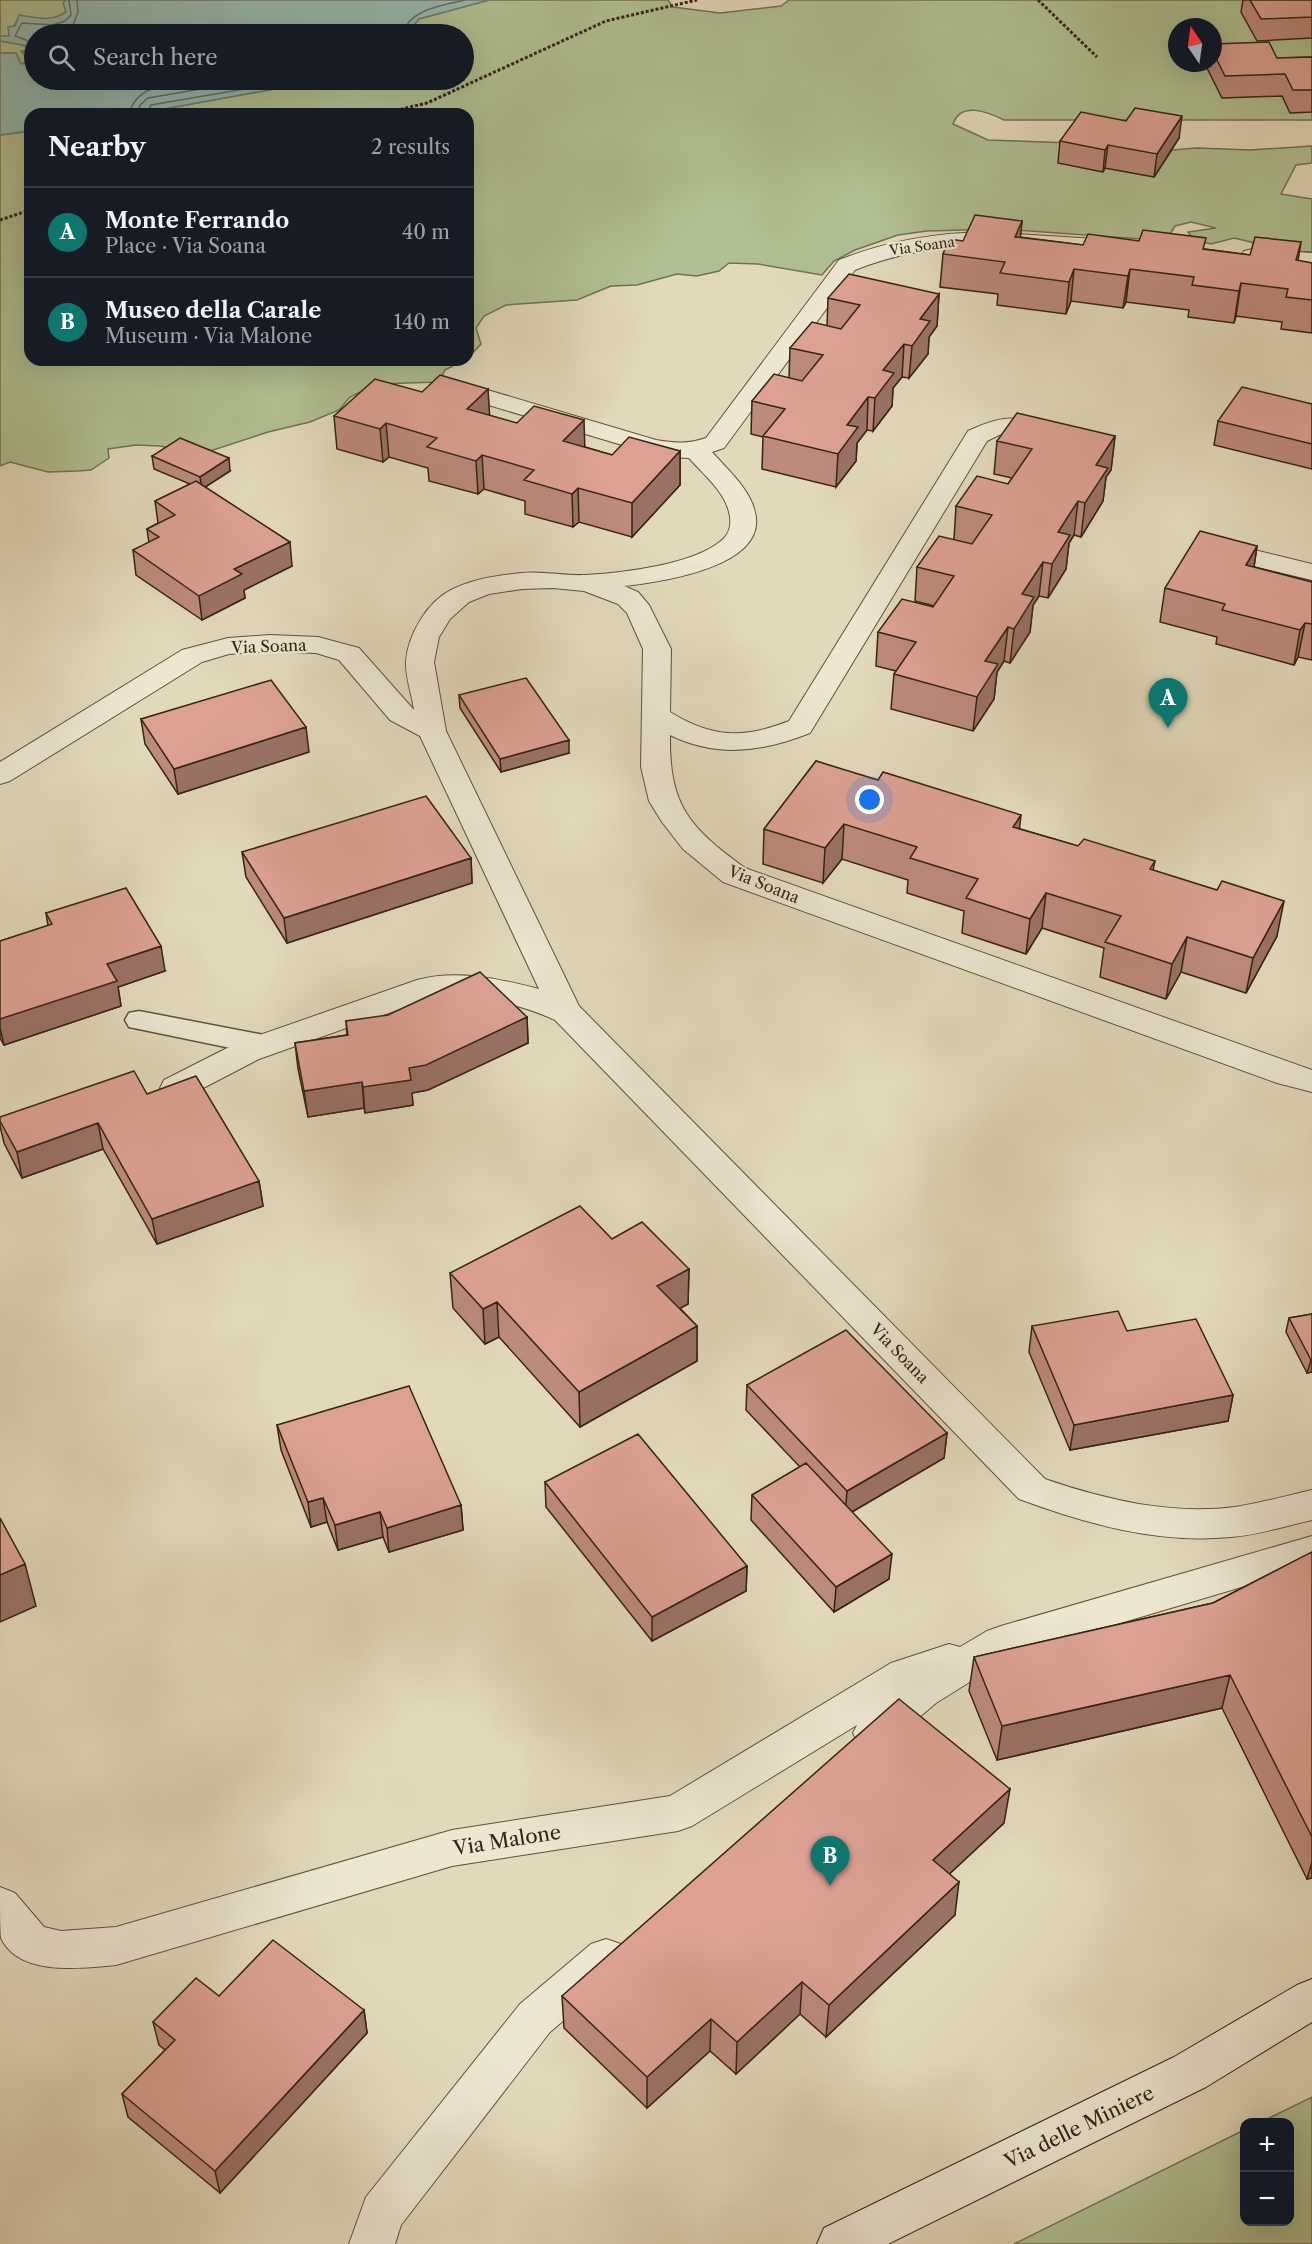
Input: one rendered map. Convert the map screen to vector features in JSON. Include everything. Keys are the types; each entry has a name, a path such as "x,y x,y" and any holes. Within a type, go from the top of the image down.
{"street":[{"name":"Via Soana","path":"585,583 681,567 711,559 731,548 742,532 744,515 732,494 697,451 716,443 847,265 868,255 897,247 1002,239 1157,249"},
{"path":"1228,254 1312,260"},
{"path":"464,390 651,446 675,452 697,451"},
{"path":"656,715 677,730 705,741 740,743 763,740 800,727 977,436 992,429 1015,425"},
{"path":"1217,549 1312,572"},
{"name":"Via Soana","path":"1312,1081 1287,1075 734,875 710,858 683,831 664,806 657,785 655,767 657,649 639,611 628,598 608,589 585,583 553,580 522,581 484,587 459,596 440,614 425,637 420,662 432,731 566,1012 1032,1488 1083,1508 1144,1522 1223,1523 1312,1505"},
{"name":"Via Soana","path":"0,775 192,656 228,646 270,643 318,645 349,654 400,714 432,731"},
{"name":"Via Soana","path":"176,1088 248,1051 428,988 461,986 499,990 537,999 566,1012"},
{"path":"841,1760 922,1691 1001,1642 1312,1551"},
{"name":"Via Malone","path":"0,1906 31,1943 61,1950 116,1946 452,1848 678,1813 905,1675 1001,1642"},
{"path":"372,2244 382,2213 535,2018 634,1935"},
{"name":"Via delle Miniere","path":"840,2244 1191,2072 1312,1999"}],"lane":[{"path":"139,1020 264,1045"}],"path":[{"path":"474,82 606,21 697,0"},
{"path":"1038,0 1097,57"},
{"path":"407,108 428,103 456,90"},
{"path":"0,220 24,212"}],"green space":[{"path":"0,0 66,0 66,12 48,19 16,22 9,36 0,36"},
{"path":"489,0 668,0 673,7 720,13 781,6 789,0 1312,0 1312,120 1004,120 976,110 962,113 953,124 988,140 1073,143 1059,163 1102,172 1105,168 1154,177 1172,150 1197,148 1250,150 1312,146 1312,163 1296,165 1281,194 1312,199 1312,252 1265,251 1251,242 1234,238 1211,244 1194,240 1188,232 1216,228 1191,222 1175,226 1169,236 1170,241 1001,229 927,231 898,235 855,250 834,261 822,275 758,264 729,263 719,271 697,276 677,274 637,285 611,286 577,300 506,305 484,316 476,328 481,344 474,352 474,108 169,108 269,90 474,90 474,24 415,24 419,19"},
{"path":"0,41 23,45 24,63 21,64 16,53 0,53"},
{"path":"24,132 24,366 453,366 445,370 439,382 376,384 350,397 339,410 310,422 268,432 195,456 161,446 136,445 108,449 109,458 91,470 48,472 10,462 0,466 0,135"},
{"path":"1312,2097 1312,2244 1014,2244 1240,2132 1240,2226 1294,2226 1294,2118 1269,2118"}],"water":[{"path":"66,0 489,0 419,19 415,24 24,24 24,46 0,41 0,36 9,36 8,27 15,26 19,15 54,17 66,12 63,3"},
{"path":"0,53 16,53 21,64 24,63 24,90 269,90 169,108 24,108 24,132 0,135"}],"building":[{"path":"1250,0 1312,0 1312,17 1261,19"},
{"path":"1269,42 1277,58 1312,57 1312,90 1293,90 1285,74 1225,76 1222,70 1222,44"},
{"path":"1135,108 1182,116 1157,154 1108,145 1105,150 1060,141 1081,112 1126,121"},
{"path":"975,215 1022,221 1015,237 1083,245 1088,234 1139,241 1143,230 1206,238 1203,249 1250,255 1255,237 1301,242 1296,260 1312,263 1312,300 1286,297 1288,289 1241,283 1239,291 1192,285 1194,277 1130,269 1128,276 1074,269 1069,282 1000,273 1005,262 943,254 949,239 963,241"},
{"path":"849,274 939,294 920,319 930,321 912,346 904,344 883,370 894,373 875,398 868,397 847,425 858,427 838,454 763,436 785,409 752,401 774,374 802,381 823,355 790,348 812,322 841,329 860,305 828,298"},
{"path":"440,375 488,389 467,409 517,423 534,406 584,420 563,441 612,455 629,437 680,451 632,503 578,488 572,494 524,480 534,470 482,455 476,461 427,447 437,438 386,423 380,429 334,416 375,379 422,392"},
{"path":"1242,387 1312,404 1312,444 1218,421"},
{"path":"1017,413 1115,436 1096,465 1108,468 1085,503 1078,501 1058,532 1070,535 1052,564 1043,562 1022,594 1034,597 1014,629 1008,627 985,661 998,664 977,697 894,674 916,642 878,632 902,599 933,607 954,576 917,567 939,536 972,544 992,515 956,506 977,476 1008,484 1032,449 997,441"},
{"path":"180,438 229,458 200,477 152,456"},
{"path":"196,481 290,542 234,569 242,574 199,596 133,550 159,537 147,529 175,515 155,501"},
{"path":"1200,531 1257,546 1246,565 1312,582 1312,624 1305,623 1300,630 1222,610 1225,604 1165,588"},
{"path":"526,678 569,740 500,759 459,695"},
{"path":"271,680 306,727 174,769 141,719"},
{"path":"816,761 878,780 883,772 1021,815 1013,827 1078,846 1084,839 1155,861 1150,869 1217,890 1222,881 1284,901 1253,958 1187,937 1172,964 1105,942 1121,916 1046,893 1030,919 966,898 978,879 910,858 917,847 844,824 825,848 764,829"},
{"path":"426,796 471,858 284,918 242,852"},
{"path":"126,888 161,946 107,964 117,981 0,1019 0,941 52,924 46,913"},
{"path":"480,972 527,1017 426,1065 409,1068 411,1080 363,1087 362,1082 304,1091 295,1043 348,1035 346,1021 388,1015"},
{"path":"134,1071 147,1094 196,1076 259,1181 152,1219 98,1123 17,1152 0,1121 0,1117"},
{"path":"580,1206 612,1239 642,1222 689,1269 657,1286 697,1326 579,1392 497,1302 483,1309 450,1273"},
{"path":"1118,1311 1127,1331 1196,1319 1233,1395 1074,1425 1032,1326"},
{"path":"1312,1314 1312,1360 1311,1360 1289,1318"},
{"path":"846,1330 947,1433 847,1491 747,1385"},
{"path":"409,1386 461,1505 387,1528 380,1512 335,1525 323,1498 308,1502 277,1425"},
{"path":"638,1434 747,1566 652,1617 545,1482"},
{"path":"806,1463 892,1554 836,1587 752,1495"},
{"path":"0,1518 25,1564 0,1575"},
{"path":"1312,1552 1312,1837 1230,1675 1002,1726 974,1657 1213,1603"},
{"path":"899,1699 1010,1789 933,1860 959,1882 829,2005 802,1982 737,2042 711,2019 647,2077 562,1996"},
{"path":"273,1940 364,2010 215,2171 122,2094 175,2040 153,2022 196,1978 219,1996"}],"place":[{"name":"Monte Ferrando","path":"1168,728"},
{"name":"Museo della Carale","path":"830,1886"}]}
